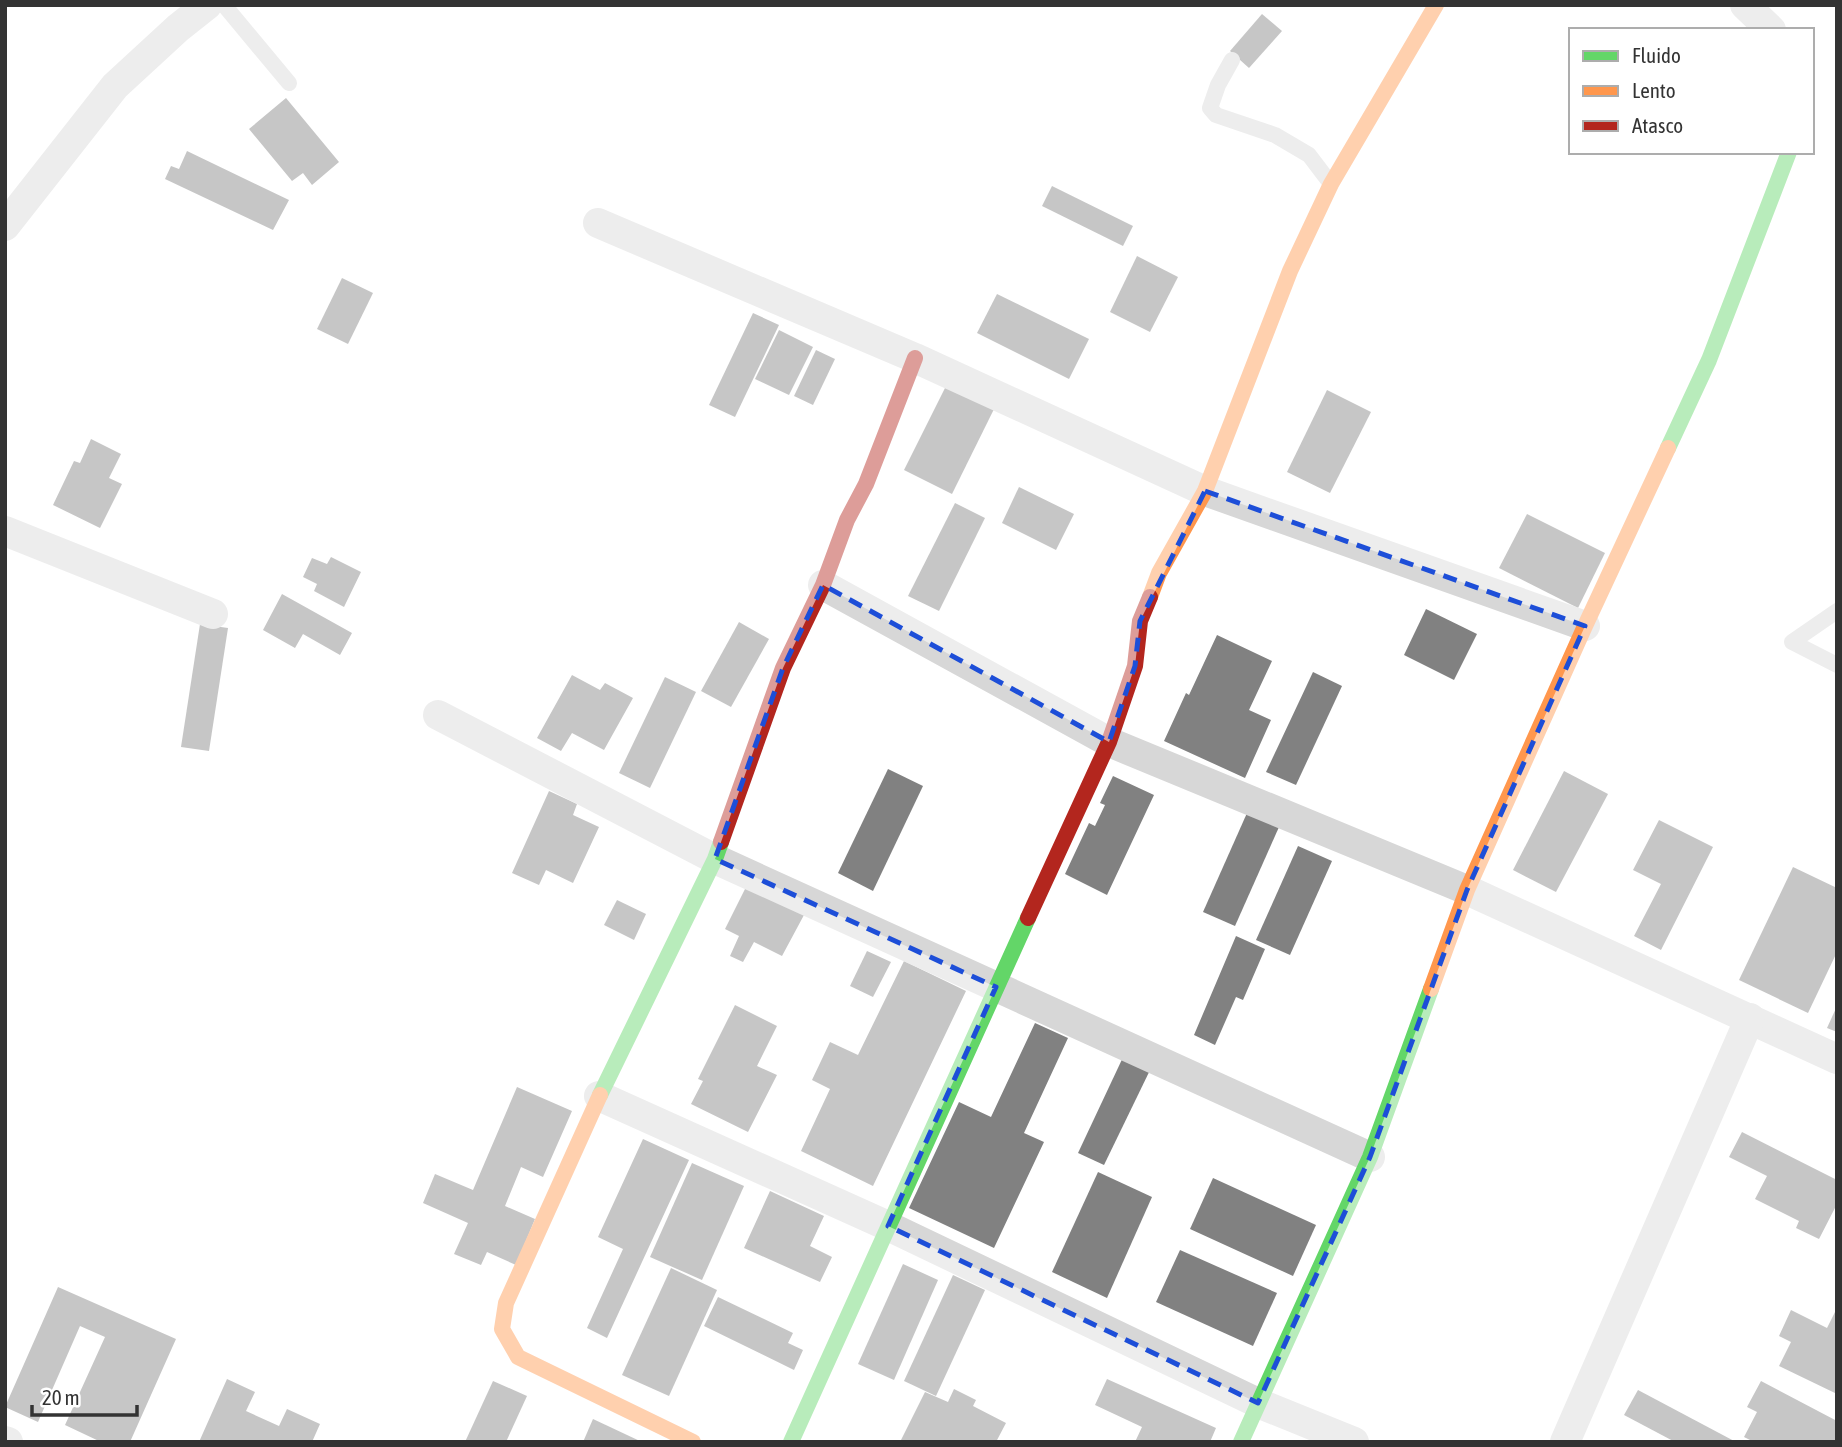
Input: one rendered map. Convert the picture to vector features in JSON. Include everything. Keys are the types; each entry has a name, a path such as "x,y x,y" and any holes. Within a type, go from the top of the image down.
{"street":[{"path":"5,226 116,86 178,28 207,5"},
{"path":"791,1442 1109,742 1135,666 1140,621 1160,573 1205,491 1290,271 1331,184 1436,5"},
{"path":"1745,5 1769,28"},
{"path":"1241,1442 1370,1157 1467,890 1585,626 1709,360 1789,154"},
{"path":"598,223 915,358 1205,491 1585,626"},
{"path":"693,1442 518,1357 502,1329 506,1303 599,1096 715,859 783,668 822,585 847,520 866,484 915,358"},
{"path":"5,531 213,614"},
{"path":"822,585 1109,742 1467,890 1837,1059"},
{"path":"438,715 715,859 1370,1157"},
{"path":"1565,1442 1750,1018"},
{"path":"599,1096 888,1226 1258,1403 1354,1442"}],"lane":[{"path":"224,5 289,83"},
{"path":"1233,60 1218,85 1210,108 1216,115 1275,135 1309,155 1331,184"},
{"path":"1837,611 1791,642 1837,665"}],"highlighted area":[{"path":"1205,491 1585,626 1467,890 1370,1157 1258,1403 888,1226 996,987 715,859 783,668 823,585 1109,742 1135,666 1140,621"}],"building":[{"path":"1262,14 1282,31 1249,68 1230,51"},
{"path":"286,98 339,162 312,185 303,173 292,181 249,129"},
{"path":"187,151 289,200 273,230 165,179 171,166 179,169"},
{"path":"1052,186 1133,226 1123,246 1042,206"},
{"path":"1137,256 1178,277 1150,332 1110,312"},
{"path":"342,278 373,293 348,344 317,329"},
{"path":"997,294 1089,339 1069,379 977,333"},
{"path":"753,313 779,325 735,417 709,405"},
{"path":"779,330 813,347 789,395 755,379"},
{"path":"816,350 835,359 813,405 794,396"},
{"path":"949,380 997,403 952,494 904,470"},
{"path":"1327,390 1371,412 1330,493 1287,472"},
{"path":"91,439 121,454 109,478 122,484 100,528 53,505 74,461 80,463"},
{"path":"1019,487 1074,514 1056,550 1002,523"},
{"path":"955,503 985,518 939,611 908,596"},
{"path":"1527,514 1605,553 1578,608 1499,568"},
{"path":"331,557 361,572 344,607 314,591 317,584 303,577 312,558 327,564"},
{"path":"282,594 352,633 340,655 303,634 295,648 263,630"},
{"path":"1426,609 1477,634 1454,680 1404,655"},
{"path":"739,622 769,639 731,707 701,691"},
{"path":"200,624 228,628 209,751 181,747"},
{"path":"1217,635 1272,661 1249,710 1271,720 1245,778 1164,741"},
{"path":"1313,672 1342,686 1296,785 1266,772"},
{"path":"572,675 600,690 605,683 633,698 604,750 572,733 561,751 537,738"},
{"path":"665,677 696,692 650,788 619,773"},
{"path":"888,769 923,786 873,891 838,873"},
{"path":"1564,771 1608,794 1556,892 1513,870"},
{"path":"1113,776 1154,795 1107,895 1065,874 1089,823 1095,826 1105,805 1100,803"},
{"path":"549,791 577,804 573,815 599,827 573,883 546,870 539,885 512,873"},
{"path":"1247,813 1279,827 1235,926 1203,912"},
{"path":"1659,820 1713,847 1661,950 1634,936 1661,884 1633,870"},
{"path":"1298,846 1332,861 1290,955 1256,940"},
{"path":"1793,867 1837,888 1837,952 1808,1013 1739,980"},
{"path":"747,885 804,915 782,956 754,942 743,962 730,956 739,936 725,929"},
{"path":"617,900 646,914 634,940 604,925"},
{"path":"1236,936 1265,949 1243,1000 1236,997 1215,1045 1194,1035"},
{"path":"867,951 891,962 873,997 850,986"},
{"path":"904,961 966,991 873,1186 801,1151 830,1089 812,1080 830,1042 858,1055"},
{"path":"735,1005 777,1026 757,1066 777,1075 748,1132 691,1104 703,1081 698,1079"},
{"path":"1837,1006 1837,1032 1827,1028"},
{"path":"1035,1023 1068,1038 1024,1133 1044,1142 994,1248 909,1208 959,1102 991,1117"},
{"path":"1125,1053 1152,1066 1104,1165 1078,1153"},
{"path":"517,1087 572,1111 543,1177 521,1167 505,1206 535,1219 516,1265 487,1252 481,1265 454,1254 468,1223 423,1203 435,1174 473,1190"},
{"path":"1742,1132 1837,1180 1837,1204 1819,1239 1796,1228 1799,1221 1755,1199 1767,1176 1729,1157"},
{"path":"643,1139 689,1160 607,1338 587,1328 623,1249 598,1237"},
{"path":"692,1163 744,1186 702,1280 650,1257"},
{"path":"1098,1172 1152,1197 1107,1298 1052,1272"},
{"path":"1213,1178 1316,1225 1293,1276 1190,1229"},
{"path":"770,1191 824,1216 810,1246 832,1257 820,1282 744,1248"},
{"path":"1180,1250 1277,1293 1253,1346 1156,1302"},
{"path":"903,1264 938,1280 894,1380 858,1364"},
{"path":"671,1268 717,1290 669,1396 622,1375"},
{"path":"953,1275 985,1290 936,1396 904,1381"},
{"path":"58,1287 176,1339 130,1442 101,1442 65,1425 105,1337 80,1326 38,1422 5,1407"},
{"path":"718,1297 793,1333 788,1343 803,1350 794,1370 704,1326"},
{"path":"1837,1308 1837,1394 1779,1366 1791,1342 1779,1336 1791,1310 1827,1328"},
{"path":"227,1379 255,1392 246,1411 279,1426 287,1409 320,1424 312,1442 199,1442"},
{"path":"1107,1379 1216,1428 1210,1442 1135,1442 1142,1427 1095,1405"},
{"path":"493,1381 527,1396 506,1442 465,1442"},
{"path":"1761,1381 1837,1421 1837,1442 1754,1442 1744,1437 1757,1412 1747,1407"},
{"path":"954,1389 976,1400 973,1406 1006,1423 996,1442 900,1442 925,1392 948,1402"},
{"path":"1638,1390 1736,1442 1675,1442 1624,1415"},
{"path":"593,1419 642,1442 583,1442"}],"traffic: fast":[{"path":"1668,448 1709,360 1788,154"},
{"path":"600,1095 721,842"},
{"path":"791,1442 1028,918"},
{"path":"1241,1442 1370,1157 1431,989"}],"traffic: slow":[{"path":"1150,597 1159,573 1205,491 1290,271 1331,184 1436,5"},
{"path":"1431,989 1467,890 1668,448"},
{"path":"600,1095 506,1303 502,1329 518,1357 693,1442"}],"traffic: jam":[{"path":"721,842 783,668 823,585 847,520 866,484 915,358"},
{"path":"1028,918 1109,742 1135,666 1140,621 1150,597"}]}
